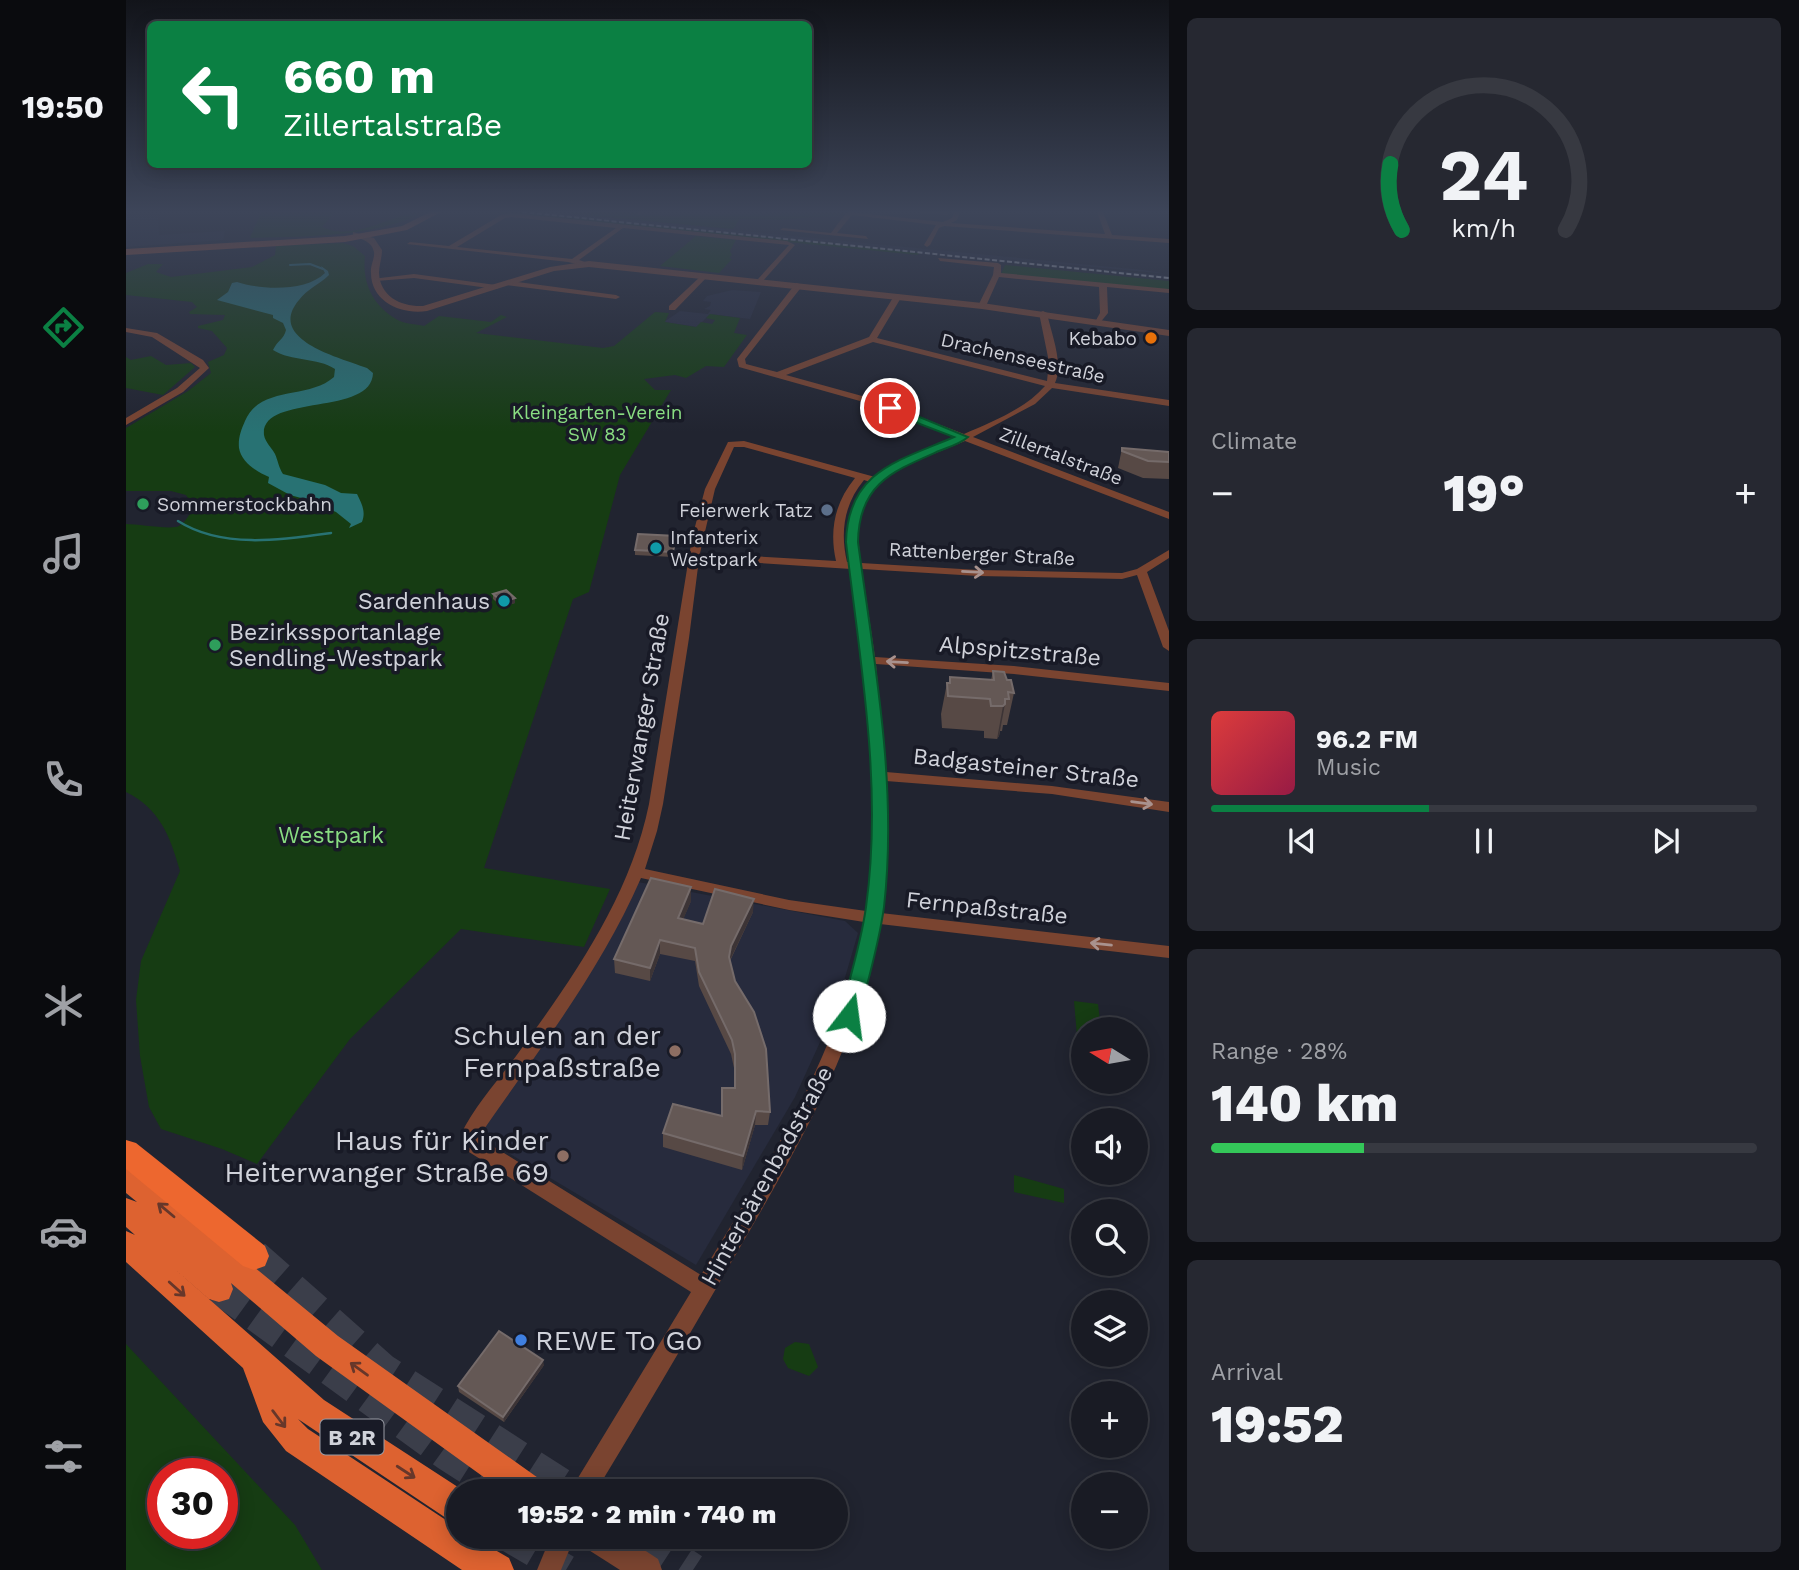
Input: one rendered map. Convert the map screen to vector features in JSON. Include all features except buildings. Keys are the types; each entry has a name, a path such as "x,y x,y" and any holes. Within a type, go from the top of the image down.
{"highway":[{"path":"126,1152 254,1256"},
{"path":"126,1177 327,1346 513,1479"},
{"path":"126,1210 219,1289"},
{"name":"B 2R","path":"126,1244 313,1411 446,1498"},
{"path":"255,1357 264,1393 277,1420 298,1440 472,1557 497,1570"}],"street":[{"path":"378,285 389,300 402,308 414,310 502,285"},
{"path":"483,285 496,287"},
{"path":"527,285 617,297"},
{"path":"672,308 695,285"},
{"name":"Zillertalstraße","path":"799,285 741,359 740,364 853,395 1169,516"},
{"path":"801,285 1043,313 1169,333"},
{"path":"982,306 992,285"},
{"path":"1099,322 1104,313 1103,285"},
{"path":"1115,285 1169,291"},
{"path":"778,375 872,339 898,296"},
{"path":"1043,313 1053,378 1051,385"},
{"path":"126,330 153,335 200,362 205,368 180,390 126,422"},
{"name":"Drachenseestraße","path":"872,339 1051,385 1169,403"},
{"name":"Hinterbärenbadstraße","path":"590,1479 658,1372 780,1160 835,1052 849,1016 873,918 878,869 879,776 868,660 849,566 852,522 869,478 1030,405 1051,385"},
{"name":"Heiterwanger Straße","path":"705,1289 476,1146 470,1134 544,1030 600,943 636,872 654,809 695,556 709,489 731,444 759,447 869,478"},
{"path":"1169,553 1141,571 1169,647"},
{"name":"Rattenberger Straße","path":"695,556 1077,576 1122,576 1141,571"},
{"name":"Alpspitzstraße","path":"868,660 1014,670 1169,687"},
{"name":"Badgasteiner Straße","path":"879,776 1052,790 1169,807"},
{"name":"Fernpaßstraße","path":"636,872 778,903 873,918 1169,952"},
{"path":"549,1570 558,1549"},
{"path":"615,1549 647,1570"}],"shaded area":[{"path":"231,285 270,288 316,285 299,300 291,314 292,326 299,336 326,353 367,368 373,373 368,387 355,395 279,414 267,422 264,435 283,474 325,485 341,493 357,494 364,515 362,522 349,528 351,524 323,504 290,495 268,483 269,477 246,462 240,453 241,431 252,410 273,397 323,384 334,377 335,369 273,350 286,330 283,323 273,318 273,315 217,300 228,292"},
{"path":"732,290 761,292 750,319 710,314 697,327 664,322 680,311 708,314 711,310 704,309 710,306 711,302 703,301 707,296"},
{"name":"Schulen an der Fernpaßstraße","path":"638,882 845,921 858,933 837,1005 795,1097 696,1265 495,1145 484,1126"}],"green space":[{"name":"Westpark","path":"126,285 367,285 381,307 406,323 424,326 439,316 491,322 501,315 507,317 476,333 603,348 614,346 655,312 669,313 665,322 696,327 701,322 712,324 715,320 706,318 710,314 740,318 734,333 747,335 724,367 706,366 686,378 675,375 644,379 655,390 671,390 620,475 589,592 573,599 484,868 610,889 584,947 461,929 350,1039 257,1164 222,1149 161,1129 149,1107 140,1056 136,1000 141,961 180,871 162,825 147,807 126,792 126,524 175,527 183,523 194,508 186,495 171,491 126,491 126,428 188,391 211,373 208,362 224,355 227,348 212,331 198,328 223,320 225,315 190,314 189,312 197,307 192,302 126,295"},
{"path":"1119,285 1169,285 1169,290"},
{"path":"151,356 166,365 191,363 195,367 163,395 126,388 126,357 131,360"},
{"path":"1074,1001 1098,1004 1100,1017 1075,1017"},
{"path":"1014,1175 1064,1189 1064,1203 1014,1192"},
{"path":"795,1342 809,1344 818,1367 809,1376 788,1368 783,1359 785,1348"},
{"path":"126,1344 232,1458 147,1458 147,1549 238,1549 238,1464 295,1525 322,1570 126,1570"}],"waterway":[{"path":"178,521 195,530 233,539 273,540 331,533"}],"tunnel":[{"path":"254,1256 383,1370 552,1479"},
{"path":"219,1289 448,1456 484,1479"},
{"path":"530,1549 566,1570"},
{"path":"661,1549 693,1570"}],"place":[{"name":"Kebabo","path":"1151,338"},
{"name":"Sommerstockbahn","path":"143,504"},
{"name":"Feierwerk Tatz","path":"827,510"},
{"name":"Infanterix Westpark","path":"656,548"},
{"name":"Sardenhaus","path":"504,601"},
{"name":"Bezirkssportanlage Sendling-Westpark","path":"215,645"},
{"name":"Schulen an der Fernpaßstraße","path":"675,1051"},
{"name":"Haus für Kinder Heiterwanger Straße 69","path":"563,1156"},
{"name":"REWE To Go","path":"521,1340"}],"route":[{"path":"849,1016 871,935 878,869 880,804 877,747 852,542 852,522 864,492 876,480 899,464 963,437 890,408"}],"park label":[{"name":"Kleingarten-Verein SW 83","path":"597,423"}]}
